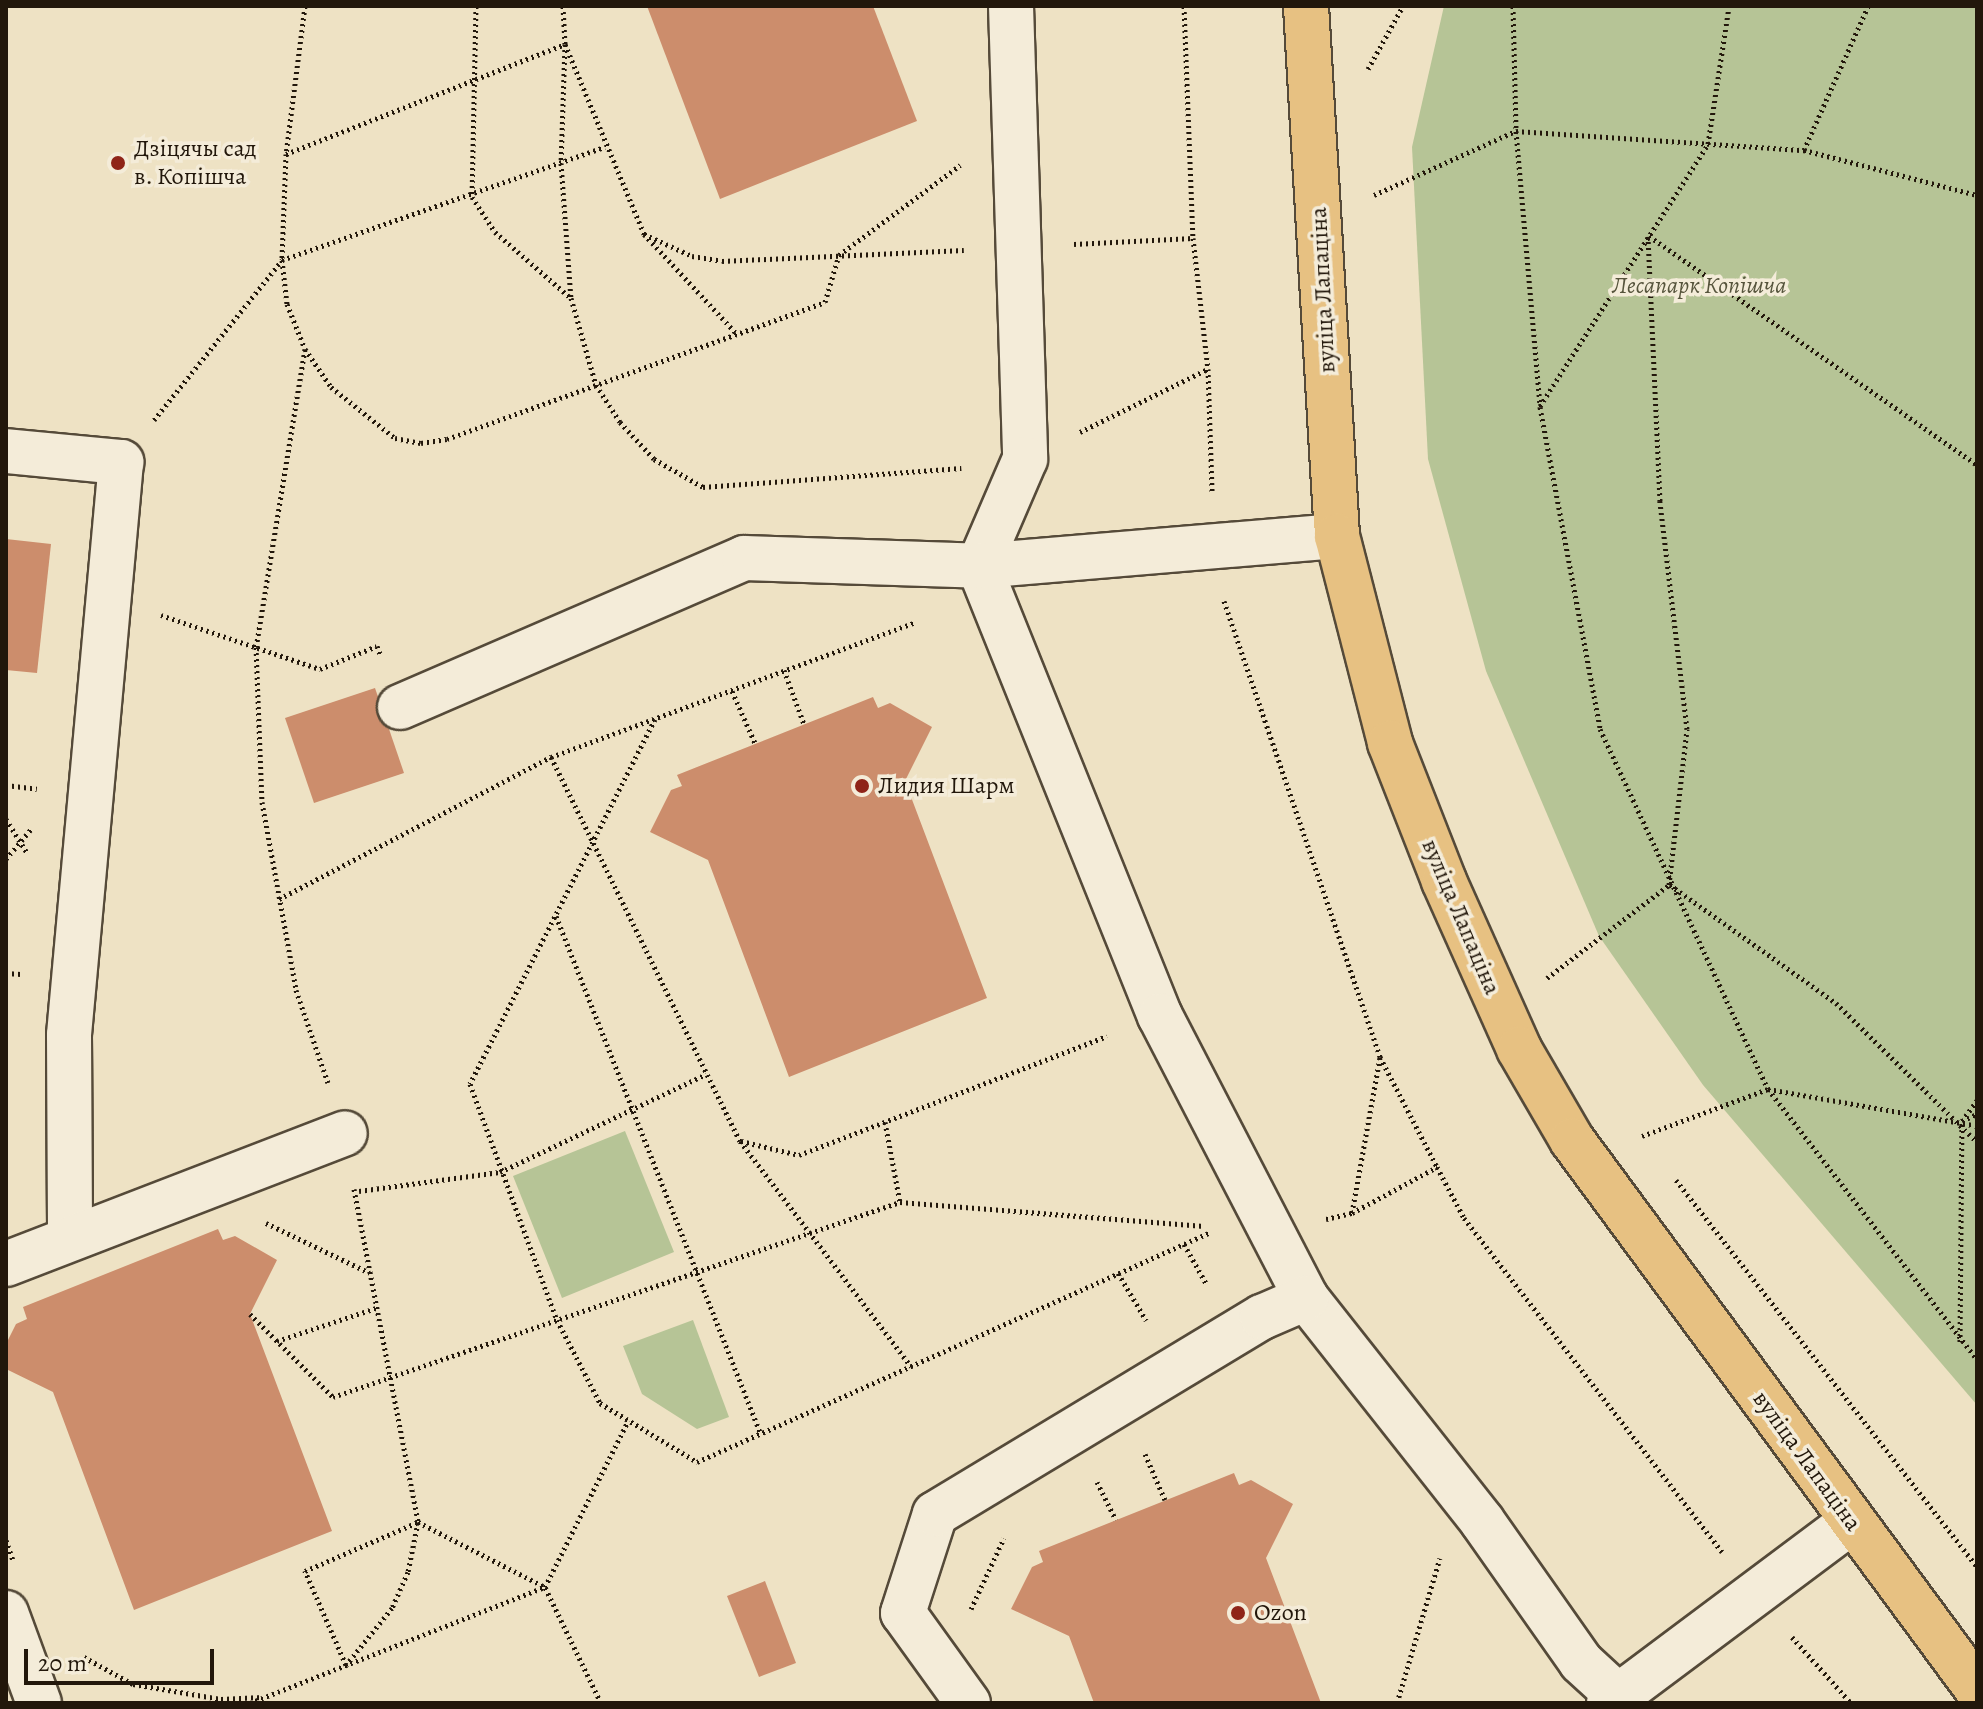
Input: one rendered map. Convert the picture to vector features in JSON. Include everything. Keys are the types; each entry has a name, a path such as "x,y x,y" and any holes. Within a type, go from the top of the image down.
{"main road":[{"name":"вуліца Лапаціна","path":"1306,6 1337,536 1390,743 1444,881 1519,1049 1572,1140 1977,1689"}],"lane":[{"path":"1011,6 1025,459 979,566 1160,1016 1306,1298 1482,1521 1581,1662 1613,1699 1851,1522"},
{"path":"6,451 121,462 69,1035 70,1237"},
{"path":"400,707 744,558 979,566 1337,536"},
{"path":"6,1264 345,1133"},
{"path":"968,1703 903,1613 935,1514 1262,1317 1306,1298"},
{"path":"6,1613 39,1703"}],"path":[{"path":"305,6 286,154 282,260 287,304 305,349 331,387 369,422 395,438 421,443 447,439 825,302 839,255 964,162"},
{"path":"476,6 471,77 472,197 495,232 571,298"},
{"path":"563,6 565,44 561,163 571,298 596,385 620,422 654,459 703,487 1025,459 1208,369"},
{"path":"1365,73 1403,6"},
{"path":"1513,6 1516,131 1540,407 1600,729 1669,885 1768,1089 1960,1343 1977,1359"},
{"path":"1540,407 1708,144 1729,6"},
{"path":"1804,150 1868,6"},
{"path":"286,154 471,77 565,44"},
{"path":"565,44 605,147 644,234 737,334"},
{"path":"1369,182 1369,197 1516,131 1804,150 1977,195"},
{"path":"121,462 282,260 472,197 605,147"},
{"path":"644,234 692,256 722,261 1193,238"},
{"path":"1648,236 1977,465"},
{"path":"1539,984 1669,885 1687,729 1660,501 1648,236"},
{"path":"305,349 256,647 262,802 296,990 345,1133"},
{"path":"109,598 320,669 377,646 400,707"},
{"path":"279,899 551,757 923,619"},
{"path":"784,670 804,724"},
{"path":"732,691 755,743"},
{"path":"250,1314 333,1397 390,1377 557,1320 697,1272 900,1202 1219,1228 697,1462 600,1403 557,1320 470,1084 594,845 655,719"},
{"path":"551,757 740,1141 807,1234 911,1366"},
{"path":"1669,885 1836,1003 1962,1121 1977,1142"},
{"path":"556,915 760,1432"},
{"path":"740,1141 799,1155 1160,1016"},
{"path":"1352,1213 1380,1057"},
{"path":"500,1172 706,1074"},
{"path":"1642,1136 1768,1089 1977,1126"},
{"path":"1960,1343 1962,1121 1977,1100"},
{"path":"1962,1121 1977,1114"},
{"path":"885,1122 900,1202"},
{"path":"1634,1125 1652,1149"},
{"path":"1270,1233 1352,1213 1437,1167"},
{"path":"1671,1173 1977,1567"},
{"path":"346,1665 392,1608 408,1572 418,1522 354,1192"},
{"path":"262,1221 370,1273"},
{"path":"1184,1244 1213,1295"},
{"path":"277,1341 376,1308"},
{"path":"250,1703 545,1587 628,1421"},
{"path":"1143,1451 1165,1500"},
{"path":"1095,1478 1116,1520"},
{"path":"418,1522 545,1587 601,1703"},
{"path":"346,1665 305,1571 418,1522"},
{"path":"965,1622 1005,1536"},
{"path":"1397,1703 1440,1558 1431,1546"},
{"path":"77,1651 133,1684 221,1699 267,1697"}],"green space":[{"name":"Лесапарк Копішча","path":"1444,6 1977,6 1977,1405 1703,1085 1599,936 1486,671 1428,459 1412,147"},
{"path":"625,1131 674,1252 562,1298 513,1176"},
{"path":"693,1320 729,1417 697,1429 642,1394 623,1346"}],"building":[{"path":"647,6 873,6 917,121 720,199"},
{"path":"6,539 51,544 37,673 6,670"},
{"path":"375,688 404,773 314,803 285,718"},
{"path":"873,697 878,708 890,703 932,727 905,781 987,998 789,1077 708,860 650,832 671,790 682,786 677,775"},
{"path":"218,1229 223,1240 235,1236 277,1260 250,1314 332,1531 134,1610 53,1392 6,1369 6,1344 16,1324 27,1319 23,1307"},
{"path":"1234,1473 1239,1485 1251,1480 1293,1504 1266,1558 1321,1703 1094,1703 1069,1636 1011,1609 1032,1567 1043,1562 1039,1551"},
{"path":"765,1581 796,1663 759,1677 727,1596"}],"place":[{"name":"Дзіцячы сад в. Копішча","path":"118,163"},
{"name":"Лидия Шарм","path":"862,786"},
{"name":"Ozon","path":"1238,1613"}]}
